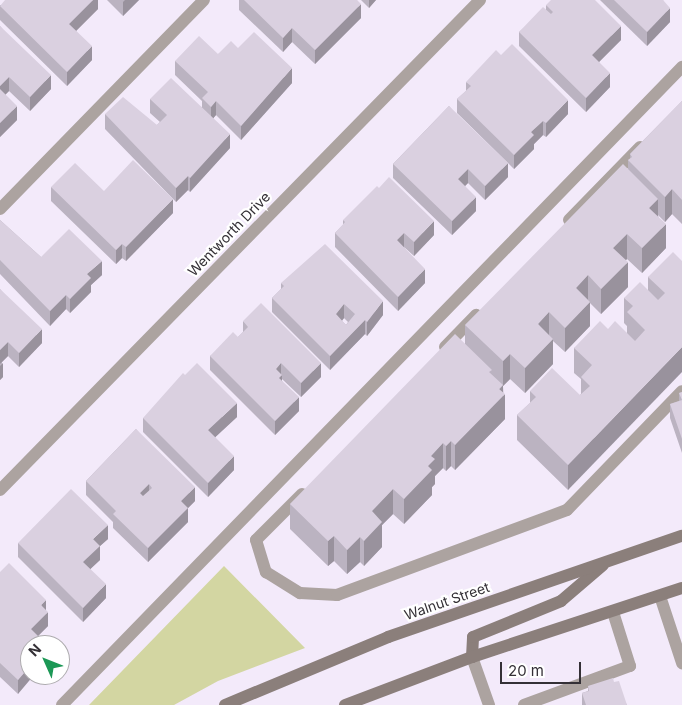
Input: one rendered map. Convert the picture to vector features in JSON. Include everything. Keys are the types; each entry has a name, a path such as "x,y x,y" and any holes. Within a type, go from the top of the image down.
{"main road":[{"name":"Walnut Street","path":"225,705 388,637 682,536"},
{"path":"472,657 473,637 561,601 609,560"},
{"path":"345,705 472,657 682,588"}],"street":[{"path":"0,209 204,0"},
{"name":"Wentworth Drive","path":"0,490 480,0"},
{"path":"62,705 682,67"},
{"path":"558,230 648,139"},
{"path":"435,357 483,308"},
{"path":"311,484 256,540 266,572 300,593 338,595 567,510 682,391"},
{"path":"660,596 681,657"},
{"path":"524,705 630,666 613,612"},
{"path":"472,657 489,705"}],"green space":[{"path":"224,566 305,648 218,681 174,705 89,705"}],"building":[{"path":"5,0 93,0 69,24 92,46 67,72 0,6"},
{"path":"244,0 357,0 361,4 315,50 292,28 283,38"},
{"path":"551,0 595,0 621,26 592,55 610,73 586,98 519,32 543,7 551,14 553,12 546,5"},
{"path":"614,0 663,0 670,8 647,32"},
{"path":"0,26 51,75 30,97 9,77 0,86"},
{"path":"254,32 292,68 241,126 216,101 211,107 202,98 208,92 175,61 199,36 218,54 231,41 238,48"},
{"path":"512,44 568,100 546,123 543,121 531,132 534,135 514,155 457,99 471,86 466,82 496,50 501,55"},
{"path":"171,78 230,134 190,178 188,176 176,188 105,114 123,97 157,125 167,115 150,99"},
{"path":"0,89 17,106 0,123"},
{"path":"682,101 682,200 672,189 665,197 628,160 632,157 630,154"},
{"path":"449,106 508,163 485,186 468,169 458,179 476,197 452,221 393,164"},
{"path":"133,160 173,199 126,247 122,244 116,250 51,187 75,163 104,191"},
{"path":"623,164 658,199 649,208 666,224 642,248 627,234 613,248 628,262 601,289 588,275 576,288 590,302 565,328 549,312 538,324 553,339 525,368 510,354 503,361 465,325"},
{"path":"389,177 434,221 414,242 404,233 397,240 425,269 398,297 335,233 345,222 343,220 377,186 379,188"},
{"path":"0,220 41,257 69,229 102,261 87,274 91,278 70,299 66,295 50,311 0,260"},
{"path":"325,244 383,301 367,322 365,320 330,356 272,298 284,286 281,283","holes":["344,304 355,314 346,325 336,314"]},
{"path":"673,252 682,261 682,347 568,465 517,415 536,397 530,391 552,368 580,395 590,386 581,377 592,365 574,348 600,321 608,329 615,321 635,341 645,330 627,312 633,306 624,298 640,282 658,300 665,293 648,277"},
{"path":"0,289 42,329 19,353 8,342 0,350"},
{"path":"261,303 321,363 301,383 281,363 276,369 282,375 279,378 299,397 275,421 210,356 233,332 238,337 248,327 243,321"},
{"path":"455,334 492,370 489,372 503,385 499,389 505,394 455,445 451,441 446,446 443,443 431,456 435,459 428,466 432,470 404,499 393,489 372,511 382,522 364,541 360,537 347,550 334,536 328,541 290,504"},
{"path":"197,363 237,403 208,430 234,456 208,483 143,418 183,373 185,375"},
{"path":"682,400 682,439 670,404"},
{"path":"136,429 195,487 181,501 188,508 148,548 113,514 116,511 86,481","holes":["149,484 152,488 143,496 140,493"]},
{"path":"71,489 108,525 93,539 100,546 83,562 106,584 83,608 18,543"},
{"path":"9,563 46,600 41,605 48,612 31,629 37,635 20,635 20,678 18,680 0,663 0,572"},
{"path":"613,678 614,682 619,681 627,705 586,705 582,693 589,691 588,686"}]}
